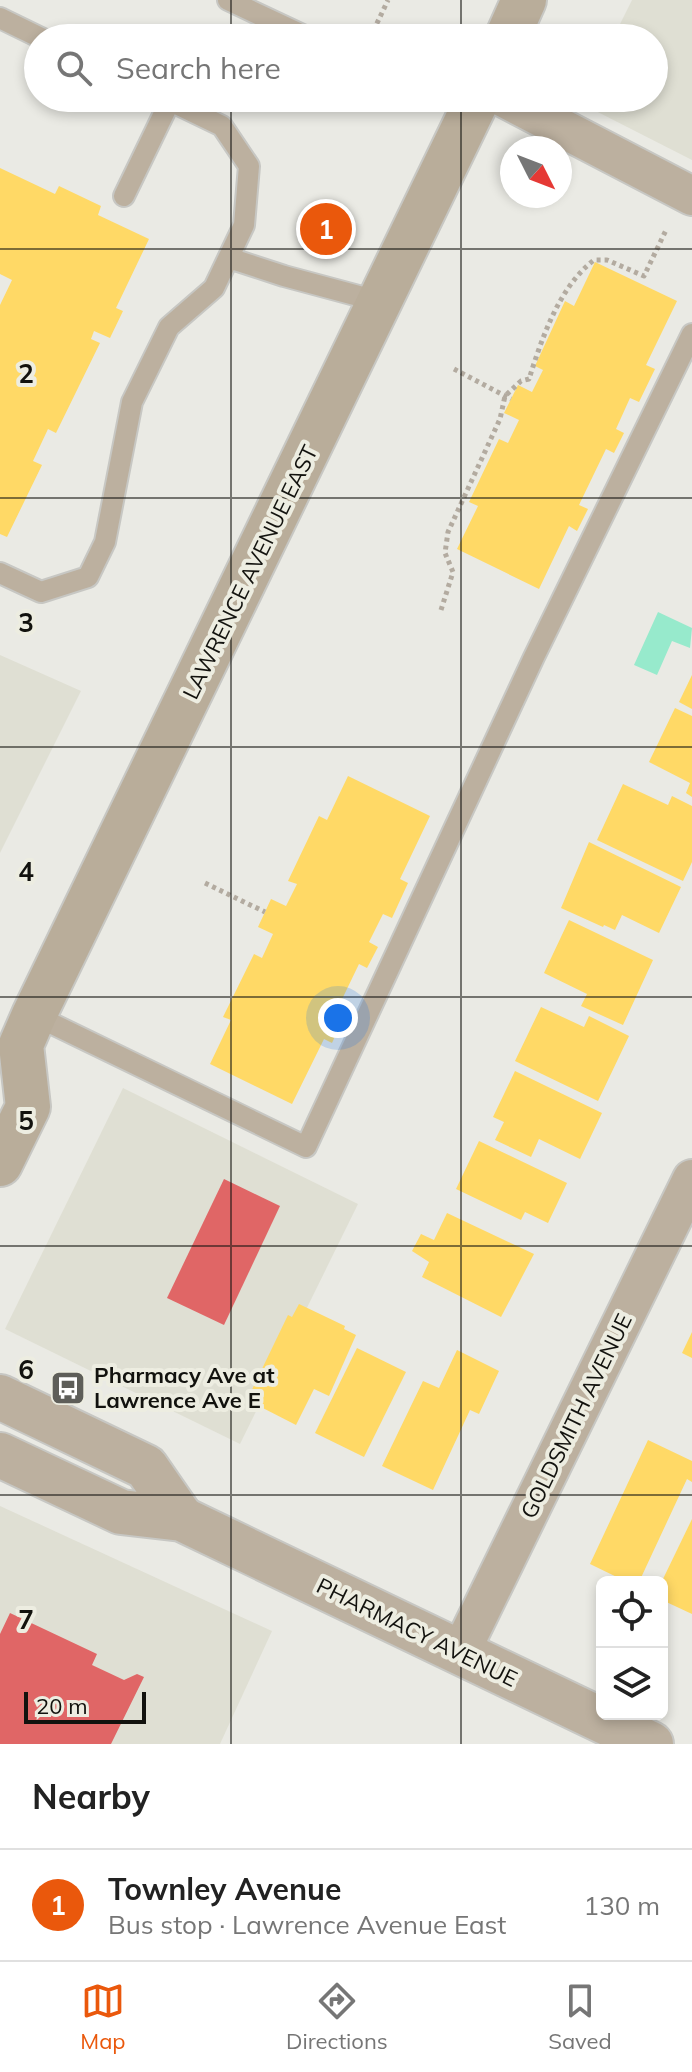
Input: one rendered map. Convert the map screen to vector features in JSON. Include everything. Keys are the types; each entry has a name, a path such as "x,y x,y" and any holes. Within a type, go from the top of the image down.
{"main road":[{"path":"513,24 524,0"},
{"name":"LAWRENCE AVENUE EAST","path":"18,1040 471,112"},
{"path":"0,1164 28,1107 18,1040"}],"street":[{"path":"531,112 692,196"},
{"name":"GOLDSMITH AVENUE","path":"460,1653 692,1179"},
{"name":"PHARMACY AVENUE","path":"0,1397 146,1467 182,1519"},
{"name":"PHARMACY AVENUE","path":"0,1455 121,1512 182,1519 651,1744"}],"lane":[{"path":"228,0 279,24"},
{"path":"0,18 24,30"},
{"path":"124,196 161,112"},
{"path":"0,573 41,592 88,577 105,542 132,402 169,327 214,288 244,225 249,166 222,126 193,112"},
{"path":"229,258 381,302"},
{"path":"18,1040 306,1147 534,657 692,334"}],"path":[{"path":"377,24 388,0"},
{"path":"441,610 453,572 445,553 448,532 508,397 521,381 529,379 537,352 569,285 594,260 607,260 644,276 668,227"},
{"path":"454,369 508,397"},
{"path":"205,883 265,912"}],"shaded area":[{"path":"632,0 692,0 692,160 598,112 668,112 668,24 620,24"},
{"path":"658,612 692,628 690,648 672,641 657,675 634,665"},
{"path":"0,655 81,691 0,853"},
{"path":"123,1088 358,1204 240,1444 5,1329"},
{"path":"0,1506 272,1631 220,1744 0,1744"}],"building: Homes":[{"path":"0,168 55,194 59,186 101,206 98,215 149,239 116,308 123,311 110,338 94,331 91,339 100,343 56,433 48,429 33,461 42,465 7,537 0,534 0,305 12,280 0,274"},
{"path":"595,262 677,301 646,365 655,369 639,402 630,398 616,429 624,433 614,453 606,449 579,505 588,509 577,531 569,526 539,589 457,549 478,506 469,502 499,439 508,443 519,420 504,413 518,385 532,392 543,370 535,366 565,301 574,306"},
{"path":"692,675 692,709 679,702"},
{"path":"675,708 692,716 692,797 686,793 690,783 649,762"},
{"path":"348,776 430,816 400,879 408,883 392,918 383,914 369,942 378,947 367,968 359,964 333,1018 341,1023 332,1043 324,1039 292,1104 210,1064 231,1020 223,1017 254,954 262,958 273,934 258,927 271,899 286,906 297,884 288,881 319,816 327,820"},
{"path":"623,784 668,805 672,796 692,806 692,862 683,881 597,840"},
{"path":"589,842 681,887 659,933 622,915 615,930 561,908"},
{"path":"569,920 653,960 623,1025 581,1006 587,994 544,973"},
{"path":"541,1007 584,1027 589,1016 629,1036 598,1101 515,1061"},
{"path":"515,1071 602,1113 580,1159 539,1139 531,1157 495,1140 504,1122 493,1117"},
{"path":"479,1141 567,1183 548,1223 525,1212 521,1220 456,1189"},
{"path":"447,1213 534,1254 501,1317 422,1277 429,1262 412,1251 421,1234 434,1240"},
{"path":"299,1304 345,1326 344,1329 356,1335 329,1396 314,1389 296,1425 247,1400 288,1315 292,1317"},
{"path":"692,1332 692,1358 682,1353"},
{"path":"357,1348 406,1372 364,1457 315,1433"},
{"path":"457,1350 499,1371 479,1414 470,1410 433,1490 382,1466 423,1381 439,1388"},
{"path":"648,1440 692,1461 692,1482 687,1479 642,1576 615,1576 590,1564"},
{"path":"692,1519 692,1614 668,1603 668,1576 664,1576"}],"building: Shops":[{"path":"224,1179 280,1206 224,1325 167,1298"},
{"path":"10,1613 97,1654 92,1665 124,1680 137,1674 144,1677 111,1744 0,1744 0,1634"}],"place":[{"name":"Townley Avenue","path":"326,229"},
{"name":"Pharmacy Ave at Lawrence Ave E","path":"68,1388"}]}
